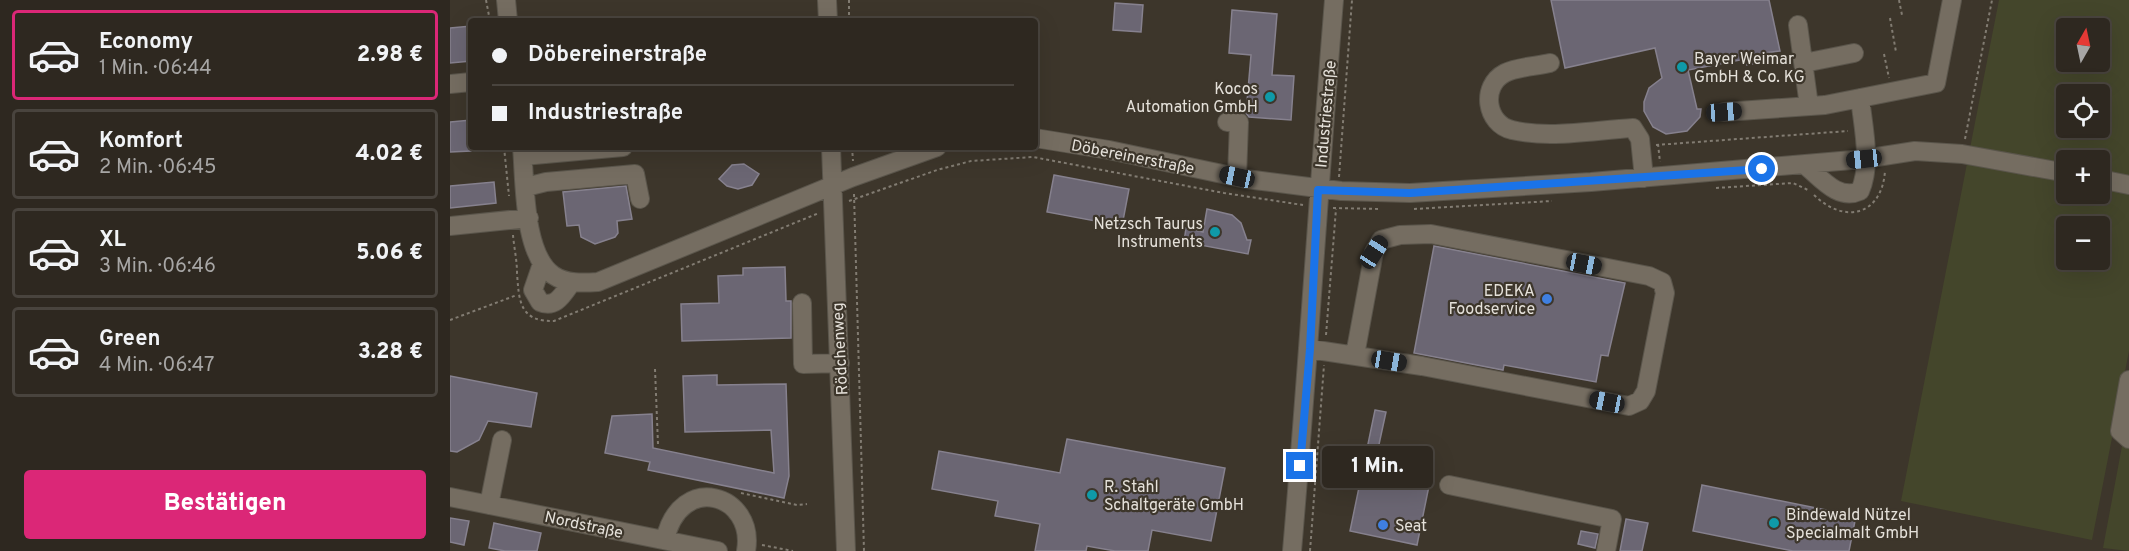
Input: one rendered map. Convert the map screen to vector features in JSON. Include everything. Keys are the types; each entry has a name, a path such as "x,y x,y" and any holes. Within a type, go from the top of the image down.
{"street":[{"path":"506,0 508,18"},
{"path":"827,0 828,18"},
{"name":"Industriestraße","path":"1292,551 1318,350 1318,199 1334,0"},
{"path":"1724,112 1809,106 1936,83 1952,0"},
{"path":"1798,25 1809,106"},
{"path":"1804,63 1854,53"},
{"path":"1550,63 1504,73 1494,86 1488,102 1492,117 1508,129 1529,133 1633,128 1640,139 1644,178"},
{"path":"450,84 468,82"},
{"path":"1805,165 1840,193 1852,195 1860,191 1864,183 1864,159 1860,98"},
{"path":"1227,122 1239,122 1237,177"},
{"name":"Döbereinerstraße","path":"1038,138 1109,150 1237,177 1318,199 1644,178 1805,165 1915,151 1962,154 2056,171"},
{"path":"562,150 522,152 526,188 520,219 542,264 554,276 572,282 598,282 853,177 929,150"},
{"name":"Rödchenweg","path":"831,150 846,551"},
{"path":"526,188 546,183 635,174 639,199"},
{"path":"2110,181 2129,185"},
{"path":"450,226 520,219"},
{"path":"1318,350 1422,366 1629,406 1640,401 1646,391 1665,293 1662,282 1649,276 1431,234 1400,235 1381,240 1374,252 1354,355"},
{"path":"542,264 525,293 540,302 549,304 558,301 572,282"},
{"path":"801,303 803,364 840,363"},
{"path":"2129,380 2120,431 2129,439"},
{"path":"489,505 502,440"},
{"path":"1449,485 1612,519 1606,551"},
{"name":"Nordstraße","path":"450,497 718,551"},
{"path":"665,540 672,517 683,504 697,499 717,500 733,508 744,520 748,532 746,551"}],"path":[{"path":"486,0 489,18"},
{"path":"849,0 849,18"},
{"path":"1310,551 1318,350 1337,199 1353,0"},
{"path":"1899,0 1902,15"},
{"path":"1962,154 1992,0"},
{"path":"1890,18 1896,52"},
{"path":"1884,54 1891,92"},
{"path":"1641,146 1863,129"},
{"path":"505,150 520,219 518,274 525,293 521,305 532,316 554,321 854,199 971,161 1033,157 1224,193 1337,199 1385,209"},
{"path":"852,150 864,551"},
{"path":"1706,189 1793,183 1802,186 1832,209 1852,213 1867,209 1884,187 1885,156"},
{"path":"1406,209 1558,201"},
{"path":"450,320 525,293"},
{"path":"655,369 658,444"},
{"path":"717,500 719,489 797,505 807,504"}],"green space":[{"path":"1999,0 2129,0 2129,351 2092,540 1901,501"},
{"path":"2122,446 2129,447 2129,551 2103,548"}],"building":[{"name":"Bayer Weimar GmbH & Co. KG","path":"1551,0 1769,0 1780,51 1764,53 1765,61 1747,65 1745,59 1688,70 1697,109 1701,109 1700,117 1687,131 1666,134 1653,127 1644,111 1644,102 1649,88 1662,78 1655,48 1565,68"},
{"path":"1115,3 1143,5 1141,32 1113,30"},
{"path":"1232,10 1277,14 1272,75 1294,76 1291,120 1249,117 1246,113 1251,55 1229,53"},
{"path":"468,26 468,61 450,63 450,28"},
{"path":"468,120 468,150 471,151 450,152 450,122"},
{"path":"744,164 759,174 752,185 738,189 727,186 719,179 732,165"},
{"path":"1054,175 1129,189 1122,226 1047,212"},
{"path":"494,182 496,203 450,208 450,186"},
{"path":"626,186 632,219 617,221 618,233 615,237 595,244 581,237 579,225 567,226 563,192"},
{"name":"Netzsch Taurus Instruments","path":"1207,209 1232,215 1241,223 1247,240 1251,240 1248,254 1184,242 1186,228 1203,232"},
{"name":"EDEKA Foodservice","path":"1434,246 1625,283 1608,356 1601,355 1596,382 1504,365 1503,370 1414,353"},
{"path":"785,267 786,301 791,301 791,338 682,341 681,304 719,303 718,276 743,275 743,268"},
{"path":"717,375 717,385 786,384 789,476 784,498 648,470 650,462 605,453 612,416 652,414 653,448 774,473 771,430 685,432 683,376"},
{"path":"450,376 537,393 531,427 488,421 479,440 457,452 450,451"},
{"path":"1375,410 1386,412 1373,472 1407,479 1409,471 1431,476 1417,545 1350,531"},
{"name":"R. Stahl Schaltgeräte GmbH","path":"1067,439 1225,468 1211,541 1152,530 1148,551 1115,551 1087,546 1086,551 1035,551 1040,524 995,516 998,501 932,489 939,451 1060,473"},
{"name":"Bindewald Nützel Specialmalt GmbH","path":"1702,485 1856,516 1849,551 1793,551 1693,531"},
{"path":"450,518 469,521 464,545 450,542"},
{"path":"1626,519 1648,523 1642,551 1620,551"},
{"path":"494,523 541,533 537,551 505,551 489,548"},
{"path":"1581,531 1598,534 1595,548 1578,544"}],"place":[{"name":"Bayer Weimar GmbH & Co. KG","path":"1682,67"},
{"name":"Kocos Automation GmbH","path":"1270,97"},
{"name":"Netzsch Taurus Instruments","path":"1215,232"},
{"name":"EDEKA Foodservice","path":"1547,299"},
{"name":"R. Stahl Schaltgeräte GmbH","path":"1092,495"},
{"name":"Bindewald Nützel Specialmalt GmbH","path":"1774,523"},
{"name":"Seat","path":"1383,525"}],"route":[{"path":"1300,466 1310,349 1318,190 1410,193 1762,169"}]}
